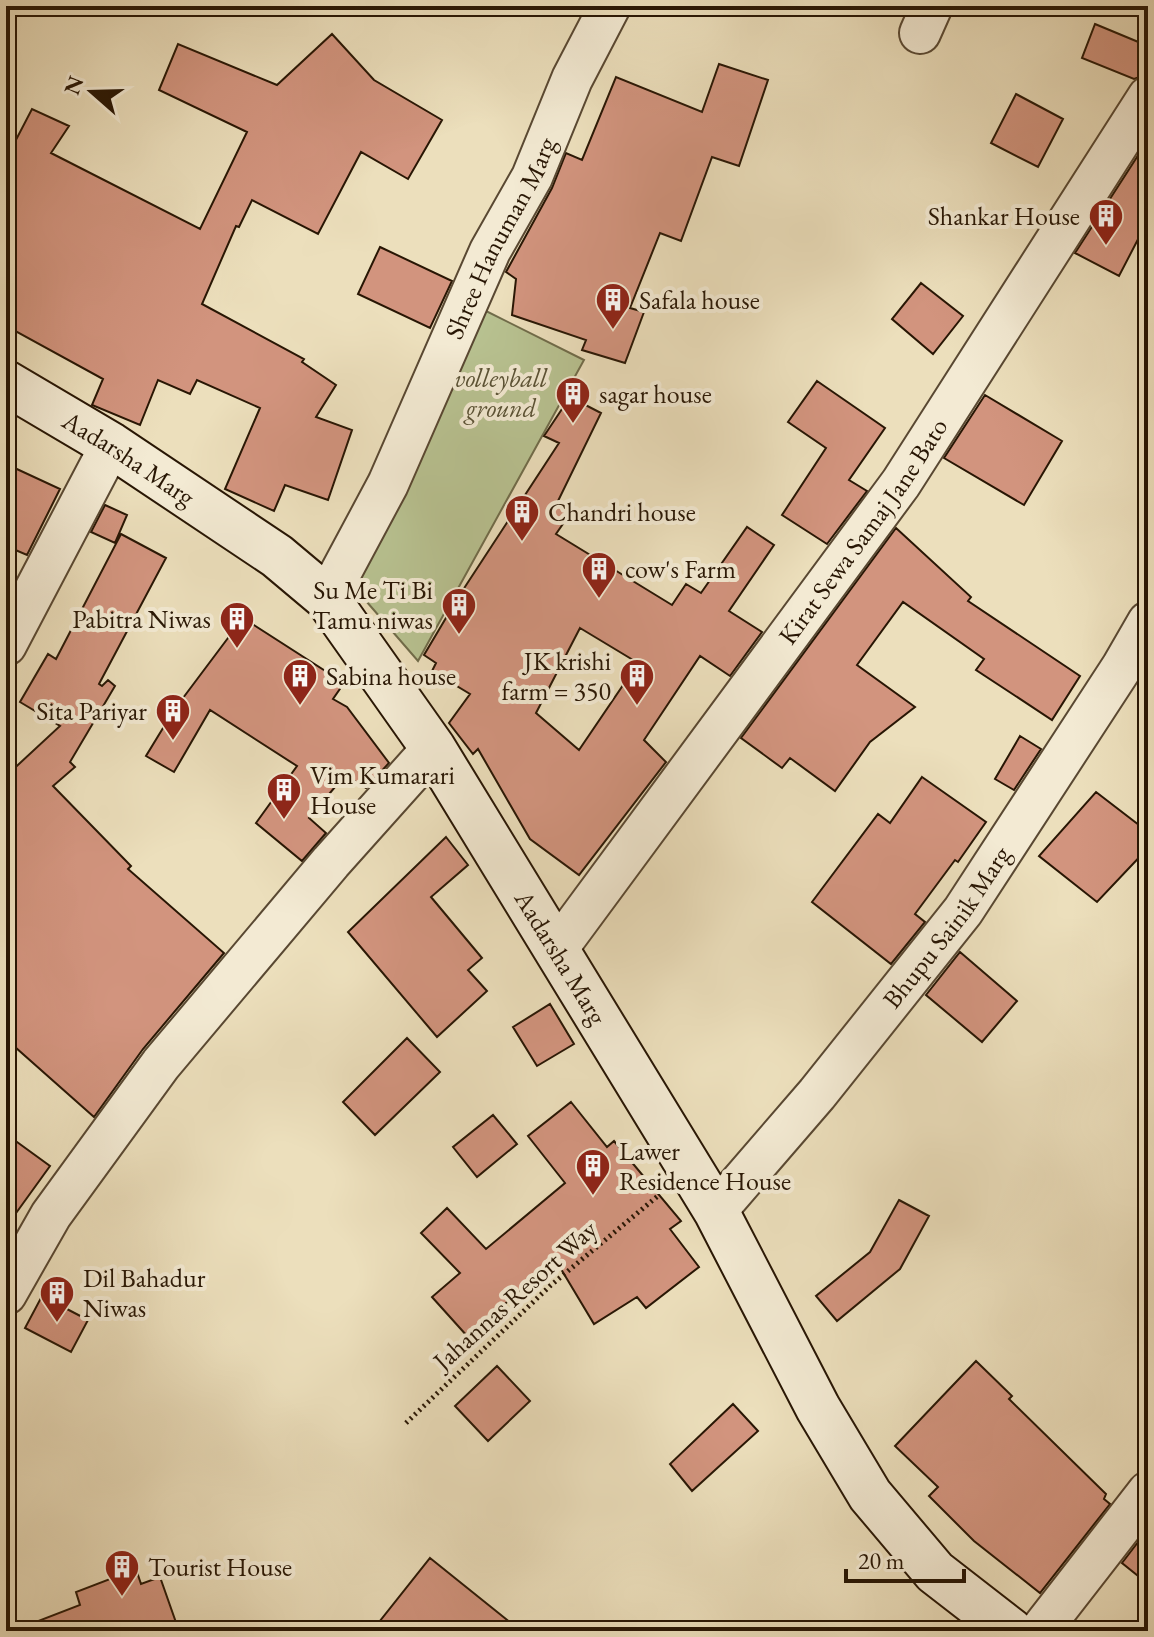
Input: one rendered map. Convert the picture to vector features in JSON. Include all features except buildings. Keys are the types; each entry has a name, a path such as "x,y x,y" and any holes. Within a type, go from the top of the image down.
{"main road":[{"name":"Aadarsha Marg","path":"6,383 111,445 277,556 327,598 433,748 690,1168 716,1211 818,1408 870,1495 935,1572 1011,1631"}],"street":[{"name":"Shree Hanuman Marg","path":"327,598 388,484 490,251 532,177 572,79 610,6"},
{"name":"Kirat Sewa Samaj Jane Bato","path":"557,949 901,483 1148,97"},
{"path":"6,645 111,445"},
{"name":"Bhupu Sainik Marg","path":"716,1211 817,1094 963,911 1148,622"},
{"path":"6,1294 51,1215 161,1064 331,862 433,748"},
{"path":"1040,1631 1148,1492"}],"path":[{"name":"Jahannas Resort Way","path":"406,1423 550,1286 690,1168"}],"green space":[{"name":"volleyball ground","path":"480,308 584,360 418,661 347,579"}],"place":[{"name":"Shankar House","path":"1106,247"},
{"name":"Safala house","path":"613,331"},
{"name":"sagar house","path":"573,425"},
{"name":"Chandri house","path":"522,543"},
{"name":"cow's Farm","path":"599,600"},
{"name":"Su Me Ti Bi Tamu niwas","path":"459,636"},
{"name":"Pabitra Niwas","path":"237,650"},
{"name":"Sabina house","path":"300,707"},
{"name":"JK krishi farm = 350","path":"637,707"},
{"name":"Sita Pariyar","path":"173,742"},
{"name":"Vim Kumarari House","path":"284,821"},
{"name":"Lawer Residence House","path":"593,1197"},
{"name":"Dil Bahadur Niwas","path":"57,1324"},
{"name":"Tourist House","path":"122,1598"}]}
